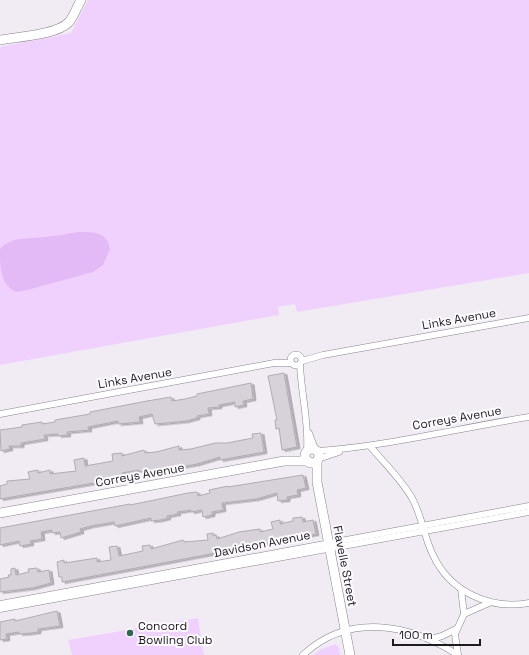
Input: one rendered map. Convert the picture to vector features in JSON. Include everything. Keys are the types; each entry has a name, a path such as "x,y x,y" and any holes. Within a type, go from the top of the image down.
{"street":[{"path":"0,40 46,32 62,27 68,22 81,0"},
{"name":"Links Avenue","path":"0,414 529,318"},
{"name":"Flavelle Street","path":"296,361 312,456 350,655"},
{"name":"Correys Avenue","path":"0,513 529,417"},
{"path":"370,446 406,487 417,508 433,556 439,566 461,589 489,603 512,605 529,603"},
{"name":"Davidson Avenue","path":"0,609 423,528 529,506"},
{"name":"Davidson Avenue","path":"423,528 529,512"},
{"name":"Davidson Avenue","path":"0,604 329,546"},
{"path":"458,655 456,629 464,614 461,589"},
{"path":"464,614 489,603"},
{"path":"303,655 321,641 345,631 368,628 391,628 409,631 431,639 458,655"},
{"path":"431,639 442,636 456,629"}],"shaded area":[{"path":"88,0 529,0 529,273 297,312 295,304 278,307 279,315 0,365 0,47 71,33"},
{"path":"77,232 94,233 106,239 110,249 103,265 93,272 27,290 17,292 7,285 2,275 0,262 0,249 5,245 15,240"},
{"path":"198,618 204,655 72,655 68,640"},
{"path":"335,644 339,647 340,655 313,655 320,650"}],"building":[{"path":"284,373 297,447 282,450 279,428 276,429 275,420 277,420 268,376"},
{"path":"251,383 253,399 243,401 244,405 235,407 235,402 219,405 219,407 208,408 209,414 197,416 197,418 186,421 155,424 152,414 139,417 140,422 118,424 118,421 88,427 89,430 67,432 68,435 44,435 45,439 21,443 21,446 9,446 10,449 1,451 0,430 42,422 42,424 55,422 55,420 90,414 90,412 147,401 171,397 172,401 185,399 197,396 197,394"},
{"path":"261,433 264,452 220,460 220,457 197,464 152,472 151,470 139,472 139,470 122,473 123,478 0,499 0,486 7,484 7,481 30,479 28,472 38,470 38,473 50,470 50,474 76,471 74,460 84,458 85,466 113,461 112,454 122,453 122,456 144,450 145,453 156,452 179,446 179,450 191,449 215,443 227,443 253,438 252,434"},
{"path":"303,475 306,488 297,490 298,495 287,497 287,500 278,501 277,493 256,499 222,503 223,510 212,512 212,515 203,517 202,510 191,512 191,510 177,512 178,514 167,516 168,518 160,520 151,521 151,518 115,526 114,522 91,526 80,529 81,532 61,538 60,532 52,533 52,530 41,532 42,539 30,541 31,544 20,546 19,541 0,545 0,528 188,493 197,492 198,496 210,493 209,490 228,486"},
{"path":"302,517 303,522 313,520 316,534 62,582 62,577 59,577 57,562 64,560 64,563 97,558 97,562 111,560 109,547 117,546 119,556 143,551 142,546 150,545 151,549 183,540 184,542 208,540 207,534 213,533 213,536 216,535 217,539 239,532 260,529 260,532 273,529 271,522 280,520 280,524 293,521 293,518"},
{"path":"15,568 16,575 29,572 28,569 37,568 38,572 49,570 51,583 32,588 0,592 0,579 9,577 8,575 11,575 11,569"},
{"path":"57,611 60,626 38,629 38,632 6,634 7,639 0,640 0,622 15,619 15,621"}],"place":[{"name":"Concord Bowling Club","path":"130,633"}]}
